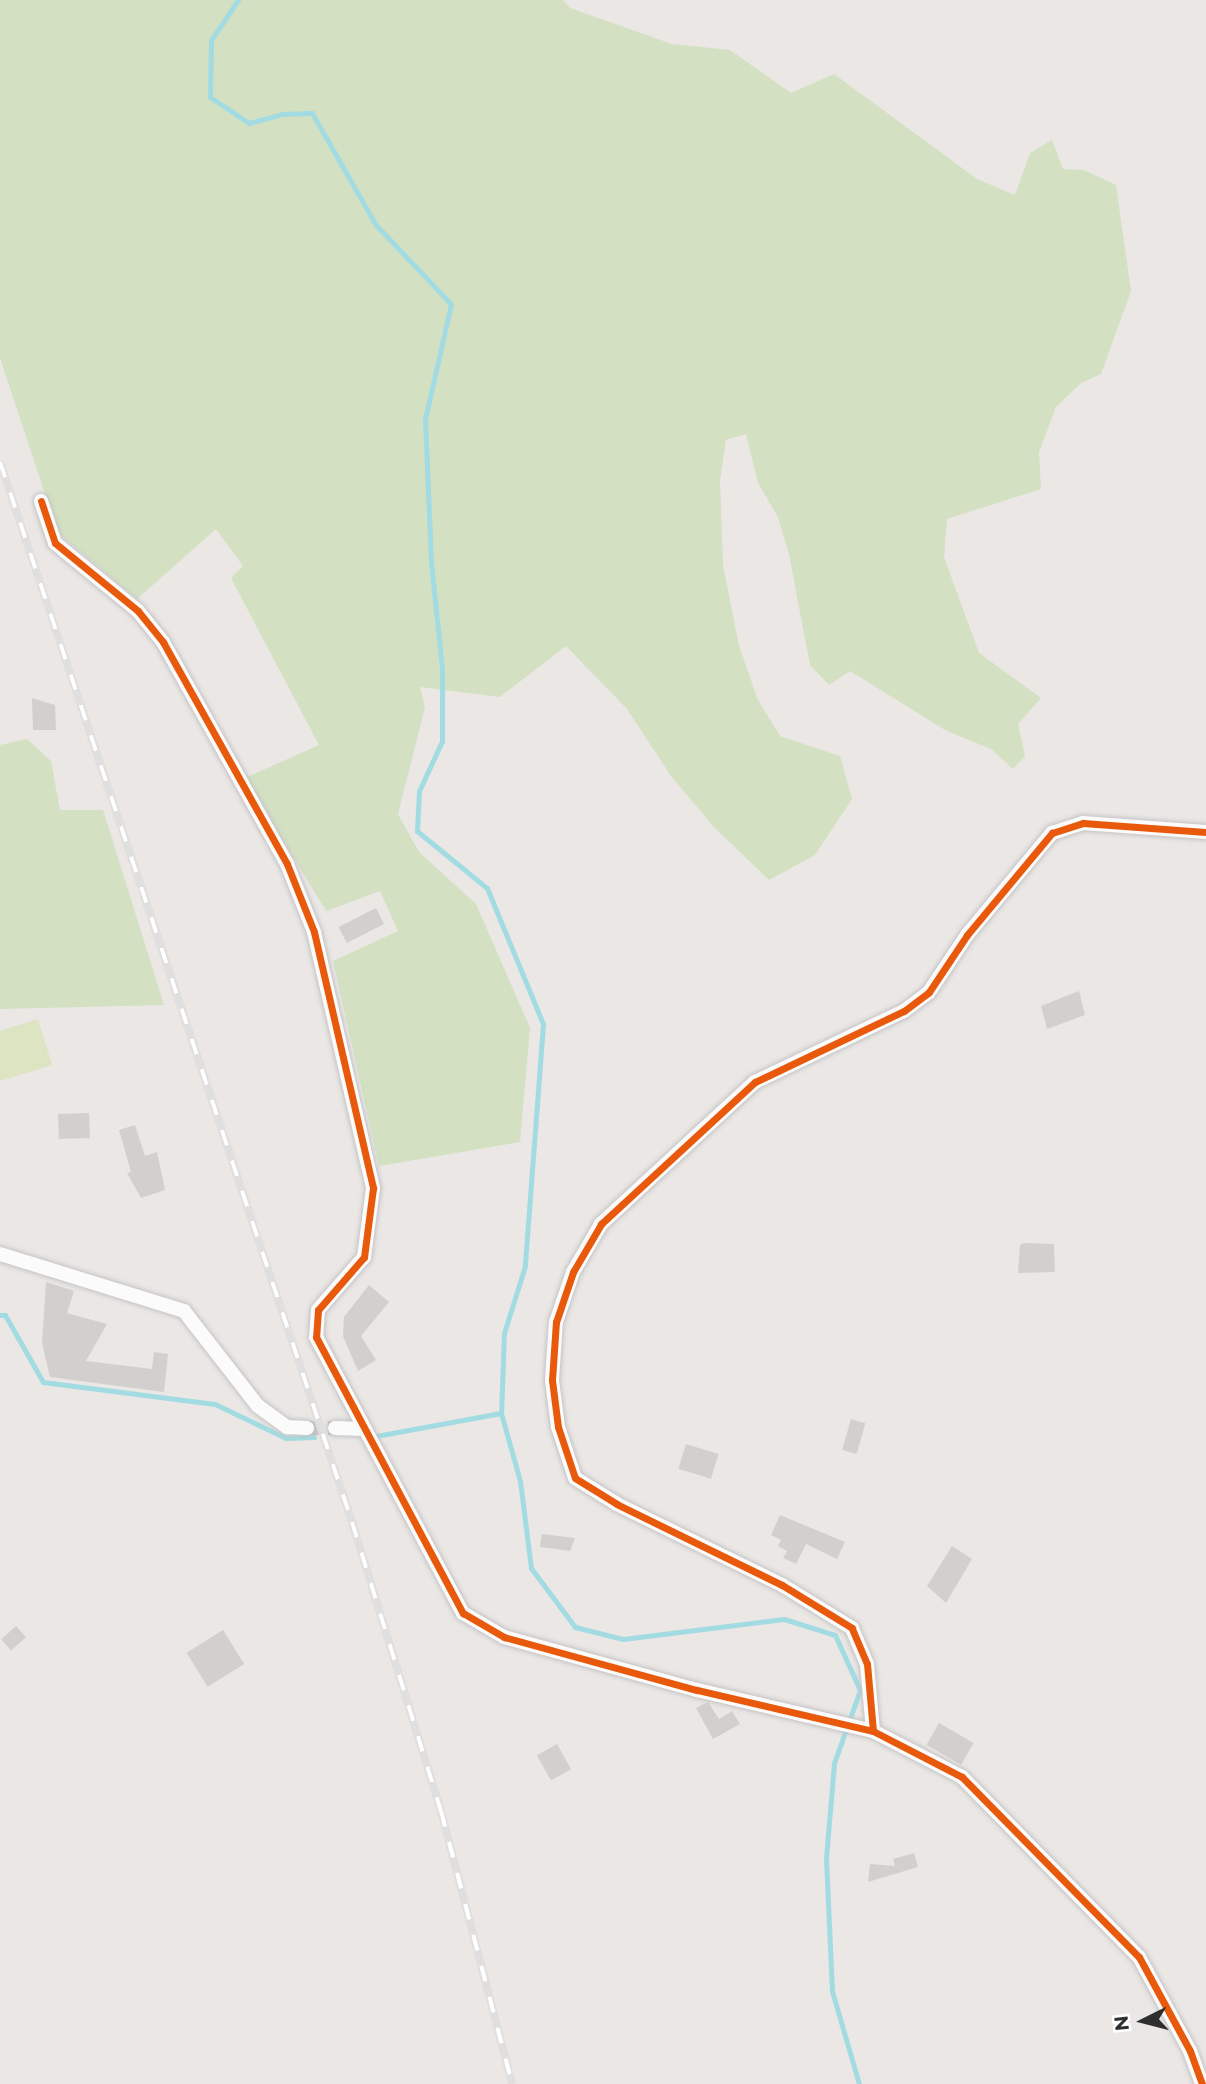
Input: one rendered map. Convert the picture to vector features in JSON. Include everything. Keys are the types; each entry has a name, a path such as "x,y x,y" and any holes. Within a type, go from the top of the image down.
{"street":[{"path":"41,501 55,543 138,611 163,642 287,864 314,932 373,1188 364,1256 318,1310 316,1337 463,1614 504,1637 825,1722 873,1731 962,1777 1139,1956 1190,2051 1202,2084"},
{"path":"873,1731 867,1664 852,1628 782,1586 617,1504 575,1478 558,1427 552,1380 556,1322 573,1272 601,1224 755,1082 904,1011 929,992 967,935 1052,833 1083,823 1206,832"},
{"path":"0,1254 184,1311 258,1406 286,1427 307,1428"},
{"path":"335,1428 364,1429"}],"green space":[{"path":"0,0 563,0 570,8 672,44 730,50 791,93 834,74 977,179 1015,195 1030,153 1052,140 1063,169 1084,170 1116,185 1131,291 1101,374 1081,383 1056,407 1039,452 1041,489 947,519 944,557 979,653 1041,698 1018,724 1025,756 1013,769 991,749 945,730 850,671 829,685 810,665 789,554 778,517 758,483 746,434 726,440 720,480 723,565 739,646 758,700 780,736 840,756 852,799 815,855 769,880 714,827 671,776 627,709 566,646 500,697 420,687 425,707 398,814 419,852 476,904 530,1028 520,1142 379,1166 333,961 398,931 380,891 326,911 245,778 319,745 231,578 243,566 216,529 137,599 58,533 0,358"},
{"path":"27,739 51,761 60,810 103,810 164,1005 0,1009 0,745"},
{"path":"38,1019 52,1065 0,1081 0,1031"}],"building":[{"path":"32,698 55,705 56,730 33,730"},
{"path":"376,908 384,924 347,943 339,927"},
{"path":"1079,991 1085,1015 1047,1029 1041,1006"},
{"path":"89,1113 90,1138 59,1139 58,1114"},
{"path":"135,1125 145,1156 157,1152 165,1190 141,1198 127,1173 131,1172 119,1130"},
{"path":"1054,1244 1055,1272 1018,1273 1020,1245"},
{"path":"46,1282 74,1291 67,1313 107,1324 86,1361 152,1369 154,1352 168,1354 164,1392 50,1377 42,1343"},
{"path":"369,1285 389,1302 361,1336 376,1360 358,1371 343,1336 344,1317"},
{"path":"851,1419 865,1423 857,1454 842,1450"},
{"path":"686,1444 719,1454 711,1479 678,1469"},
{"path":"780,1515 845,1542 837,1559 806,1544 796,1564 783,1558 787,1551 778,1546 781,1540 771,1535"},
{"path":"542,1534 575,1538 570,1551 540,1547"},
{"path":"952,1546 972,1559 946,1603 927,1586"},
{"path":"16,1626 26,1637 11,1651 1,1639"},
{"path":"223,1630 244,1664 208,1687 187,1653"},
{"path":"708,1702 719,1719 732,1711 740,1724 713,1739 696,1708"},
{"path":"939,1723 974,1743 961,1765 926,1745"},
{"path":"557,1744 571,1769 551,1781 537,1755"},
{"path":"914,1853 918,1867 868,1882 870,1864 895,1866 893,1859"}],"waterway":[{"path":"238,0 211,40 210,97 249,123 282,114 312,113 376,225 451,304 425,419 431,562 442,669 442,741 419,791 417,831 487,888 543,1024 525,1266 504,1333 501,1413 520,1481 531,1568 575,1627 623,1639 784,1619 835,1635 860,1690 834,1763 826,1859 832,1991 859,2084"},
{"path":"0,1315 5,1315 43,1382 215,1404 286,1438 314,1437"},
{"path":"376,1436 501,1413"}],"tunnel":[{"path":"307,1428 335,1428"}],"railway":[{"path":"0,462 352,1522 441,1811 512,2084"}],"cycle path":[{"path":"41,501 55,543 138,611 163,642 287,864 314,932 373,1188 364,1257 318,1310 316,1337 463,1613 504,1637 697,1690 873,1731 962,1777 1139,1957 1190,2051 1202,2084"},
{"path":"873,1731 867,1664 852,1628 782,1585 617,1504 575,1478 558,1427 552,1380 556,1322 573,1272 601,1224 755,1082 904,1011 929,992 967,935 1052,833 1083,823 1206,832"}]}
